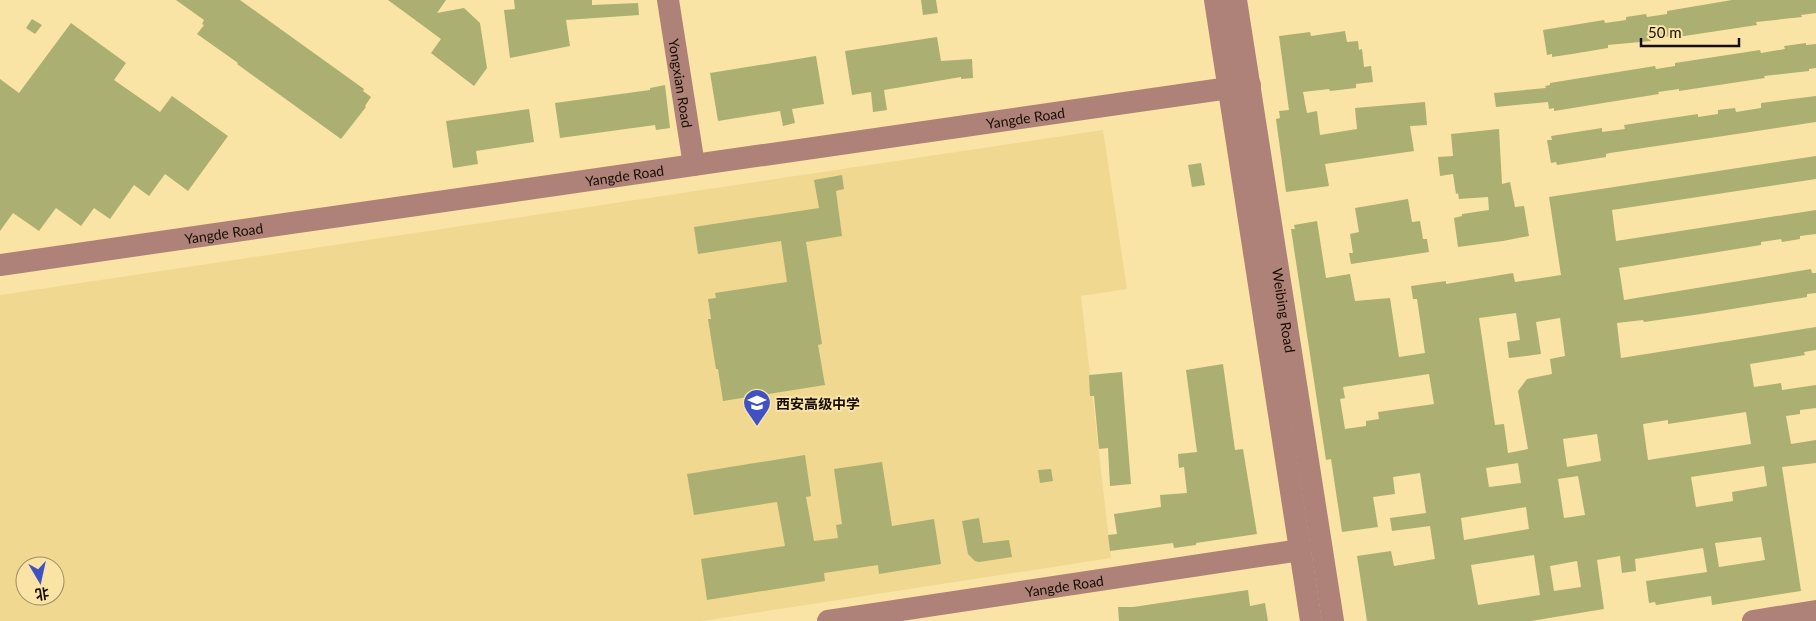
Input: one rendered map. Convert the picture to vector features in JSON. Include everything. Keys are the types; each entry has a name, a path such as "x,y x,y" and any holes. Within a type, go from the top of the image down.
{"street":[{"name":"Yongxian Road","path":"668,0 694,165"},
{"name":"Weibing Road","path":"1216,0 1239,87 1333,621"},
{"name":"Weibing Road","path":"1236,0 1239,87 1311,621"},
{"name":"Yangde Road","path":"0,265 1239,87"},
{"name":"Yangde Road","path":"828,621 1300,550"},
{"path":"1753,621 1816,611"}],"shaded area":[{"name":"西安高级中学","path":"1103,130 1127,289 1081,296 1111,558 702,621 0,621 0,295"}],"building":[{"path":"176,0 240,0 364,89 363,91 371,97 366,107 341,139 197,34 204,25 202,24 204,20"},
{"path":"388,0 446,0 437,13 464,8 480,23 487,68 474,86 431,53 441,39"},
{"path":"514,0 592,0 592,5 638,3 639,15 566,20 570,46 510,58 504,10 515,9"},
{"path":"921,0 936,0 938,13 923,15"},
{"path":"1732,0 1816,0 1816,13 1801,15 1802,17 1756,22 1757,25 1671,38 1670,36 1650,39 1651,41 1608,45 1608,48 1572,54 1552,57 1552,54 1547,55 1543,30 1604,20 1605,23 1626,20 1626,17 1646,14 1647,17 1667,14 1667,11"},
{"path":"32,19 42,25 35,34 26,28"},
{"path":"71,23 126,63 114,80 160,112 172,96 228,136 188,191 165,174 149,196 134,185 110,219 94,208 81,226 56,208 39,231 13,213 0,231 0,79 19,93"},
{"path":"1345,31 1347,42 1358,41 1359,50 1362,49 1364,67 1371,66 1373,82 1356,84 1356,88 1303,92 1307,113 1317,111 1320,135 1357,129 1355,108 1425,102 1427,125 1410,126 1414,151 1325,164 1329,186 1286,192 1276,119 1280,118 1279,111 1289,110 1279,36 1310,32 1311,36"},
{"path":"937,37 941,61 972,59 973,78 961,79 961,77 884,90 887,110 873,112 871,92 852,95 845,51"},
{"path":"1806,43 1806,45 1816,44 1816,68 1809,69 1809,71 1764,76 1765,78 1679,91 1679,89 1658,92 1659,94 1554,111 1554,108 1549,109 1548,102 1496,107 1494,93 1546,88 1545,86 1550,85 1550,83 1655,66 1656,69 1675,66 1675,63 1760,50 1761,53 1785,49 1784,46"},
{"path":"816,56 824,104 792,109 795,123 783,126 780,111 718,121 710,73"},
{"path":"665,85 670,128 656,130 655,125 560,138 555,103 650,90 650,88"},
{"path":"1816,96 1816,122 1610,153 1606,154 1606,157 1557,165 1556,162 1551,163 1547,140 1552,140 1551,136 1602,128 1602,132 1625,129 1624,125 1698,114 1698,117 1718,114 1718,110 1735,108 1736,112 1761,108 1761,103"},
{"path":"529,109 534,142 476,151 478,164 453,168 446,121"},
{"path":"1499,129 1502,184 1510,182 1515,207 1524,206 1529,236 1458,247 1454,218 1462,216 1462,214 1489,210 1488,197 1459,199 1458,193 1456,194 1453,174 1440,176 1438,157 1453,156 1451,134"},
{"path":"1816,156 1816,179 1612,210 1616,241 1816,210 1816,234 1800,236 1800,239 1782,242 1781,239 1761,242 1761,245 1619,268 1624,300 1811,269 1812,273 1816,273 1816,293 1807,294 1807,297 1644,322 1643,320 1617,323 1621,358 1816,327 1816,350 1804,352 1805,355 1750,364 1754,387 1781,383 1782,390 1816,385 1816,408 1800,410 1800,414 1786,416 1791,444 1816,440 1816,463 1782,467 1801,591 1712,605 1711,596 1656,605 1655,602 1649,603 1646,581 1707,572 1703,548 1635,559 1636,571 1622,573 1620,556 1597,560 1604,609 1531,621 1367,621 1357,556 1391,551 1394,566 1435,559 1430,526 1392,531 1390,518 1426,513 1420,473 1393,477 1395,494 1373,497 1378,527 1342,532 1331,459 1326,460 1291,229 1295,229 1294,225 1317,221 1326,278 1350,274 1355,301 1390,298 1399,357 1425,353 1417,299 1413,299 1411,286 1446,281 1446,284 1513,273 1515,282 1561,275 1549,197","holes":["1516,313 1520,340 1507,342 1509,358 1541,354 1536,322 1560,318 1565,356 1550,359 1552,374 1527,379 1518,391 1528,449 1508,453 1504,424 1495,425 1479,318","1429,374 1434,404 1378,412 1379,419 1366,421 1366,426 1345,429 1340,399 1345,398 1343,387","1746,412 1751,444 1648,460 1643,424 1668,420 1668,424","1597,434 1601,461 1567,467 1563,439","1518,463 1521,483 1489,487 1486,468","1764,466 1767,486 1732,492 1733,501 1696,507 1691,477","1578,476 1585,515 1564,518 1558,479","1526,507 1529,529 1464,540 1461,518","1761,537 1765,560 1719,567 1715,543","1534,555 1540,595 1478,605 1471,565","1577,561 1581,587 1554,591 1550,566"]},
{"path":"1201,163 1205,185 1192,187 1188,165"},
{"path":"842,175 844,189 836,191 842,236 806,242 822,344 818,345 825,385 723,401 708,319 711,319 708,299 716,298 715,293 787,282 781,241 698,254 694,227 819,208 814,180"},
{"path":"1408,199 1412,222 1420,221 1423,239 1427,239 1429,252 1351,264 1349,253 1353,253 1350,234 1359,232 1355,208"},
{"path":"1223,364 1235,450 1243,449 1257,534 1174,548 1173,543 1110,551 1108,535 1117,534 1114,514 1161,507 1160,495 1187,493 1184,467 1179,468 1178,454 1197,452 1186,370"},
{"path":"1122,372 1131,484 1110,486 1108,448 1099,449 1094,396 1090,396 1089,375"},
{"path":"805,455 811,496 806,497 814,541 838,538 836,525 842,524 834,469 882,462 892,526 934,519 941,564 879,574 878,565 824,573 825,581 707,600 701,559 785,546 777,502 694,515 687,474"},
{"path":"1051,469 1053,481 1040,483 1038,470"},
{"path":"979,518 983,543 1009,540 1012,557 979,562 975,561 968,554 962,521"},
{"path":"1248,590 1250,606 1265,603 1268,621 1119,621 1118,607 1133,607"}],"place":[{"name":"西安高级中学","path":"757,427"}]}
